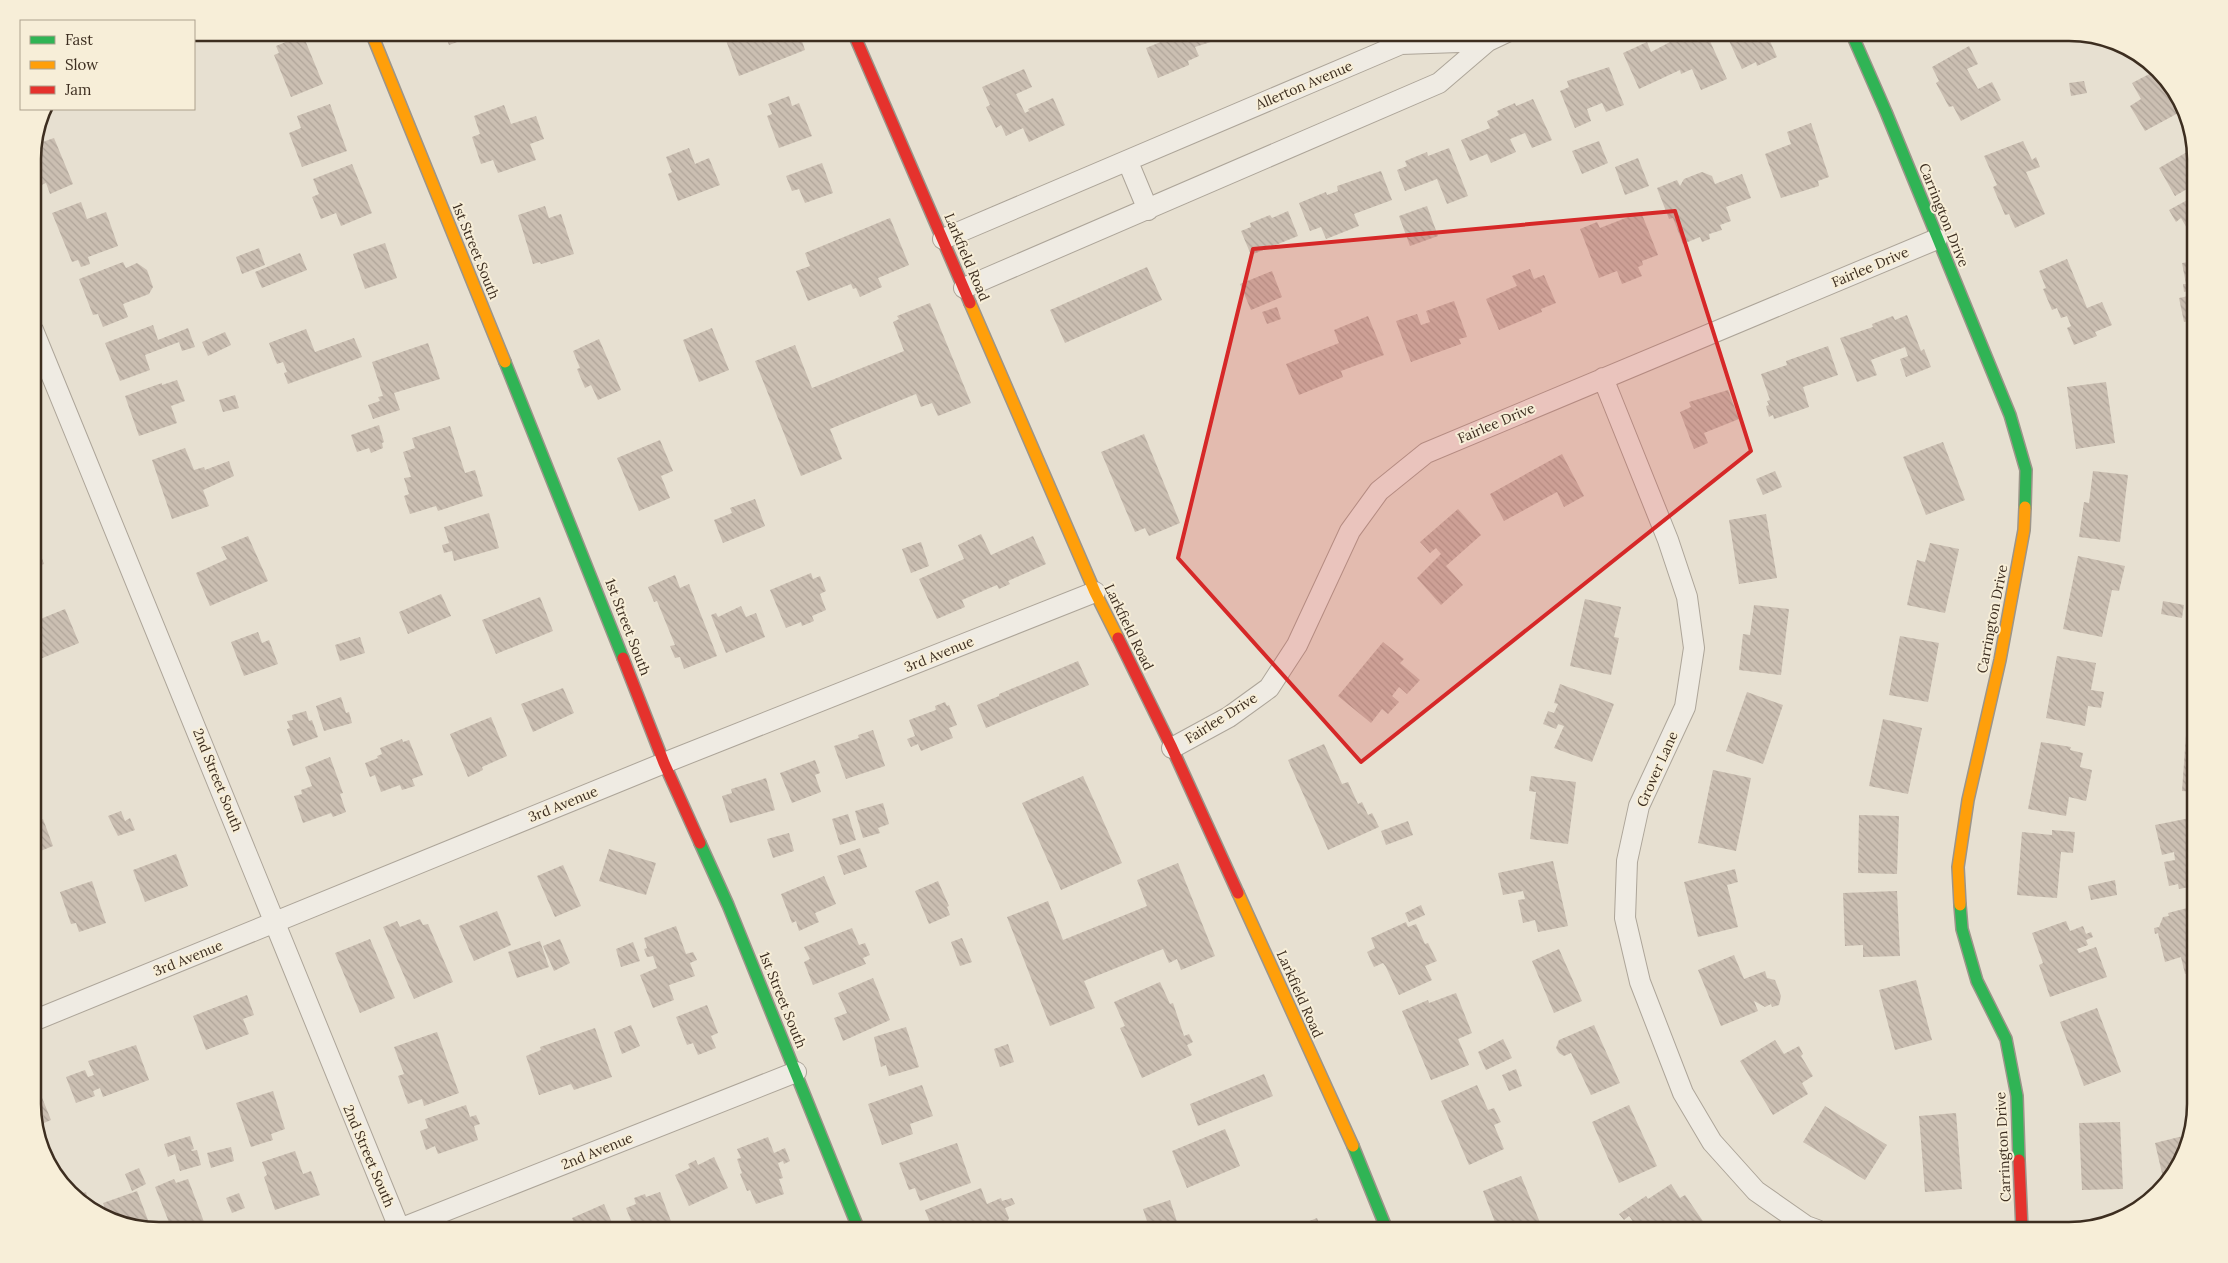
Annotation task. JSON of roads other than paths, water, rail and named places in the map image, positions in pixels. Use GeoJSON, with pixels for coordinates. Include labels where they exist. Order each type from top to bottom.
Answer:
{"type":"FeatureCollection","features":[{"type":"Feature","properties":{"kind":"street","name":"Allerton Avenue"},"geometry":{"type":"LineString","coordinates":[[943,239],[1128,162],[1401,44],[1433,41]]}},
{"type":"Feature","properties":{"kind":"street","name":"Allerton Avenue"},"geometry":{"type":"LineString","coordinates":[[964,288],[1439,83],[1482,41]]}},
{"type":"Feature","properties":{"kind":"street","name":"Carrington Drive"},"geometry":{"type":"LineString","coordinates":[[1855,41],[1886,112],[1936,240],[1984,346],[2010,415],[2026,470],[2024,530],[2000,660],[1968,800],[1958,867],[1962,929],[1977,981],[2006,1038],[2018,1096],[2022,1222]]}},
{"type":"Feature","properties":{"kind":"street","name":"1st Street South"},"geometry":{"type":"LineString","coordinates":[[375,42],[596,585],[664,763],[728,905],[856,1222]]}},
{"type":"Feature","properties":{"kind":"street","name":"Larkfield Road"},"geometry":{"type":"LineString","coordinates":[[857,42],[1095,592],[1172,748],[1354,1148],[1384,1222]]}},
{"type":"Feature","properties":{"kind":"street"},"geometry":{"type":"LineString","coordinates":[[1128,162],[1148,210]]}},
{"type":"Feature","properties":{"kind":"street","name":"Fairlee Drive"},"geometry":{"type":"LineString","coordinates":[[1172,748],[1229,717],[1269,688],[1297,645],[1350,531],[1378,491],[1426,453],[1936,240]]}},
{"type":"Feature","properties":{"kind":"street","name":"2nd Street South"},"geometry":{"type":"LineString","coordinates":[[42,352],[396,1222]]}},
{"type":"Feature","properties":{"kind":"street","name":"Grover Lane"},"geometry":{"type":"LineString","coordinates":[[1603,378],[1668,540],[1687,597],[1694,648],[1685,706],[1639,806],[1627,861],[1625,918],[1640,982],[1683,1093],[1712,1142],[1756,1192],[1800,1222]]}},
{"type":"Feature","properties":{"kind":"street","name":"3rd Avenue"},"geometry":{"type":"LineString","coordinates":[[42,1017],[664,763],[1095,592]]}},
{"type":"Feature","properties":{"kind":"street","name":"2nd Avenue"},"geometry":{"type":"LineString","coordinates":[[419,1222],[796,1072]]}}]}
